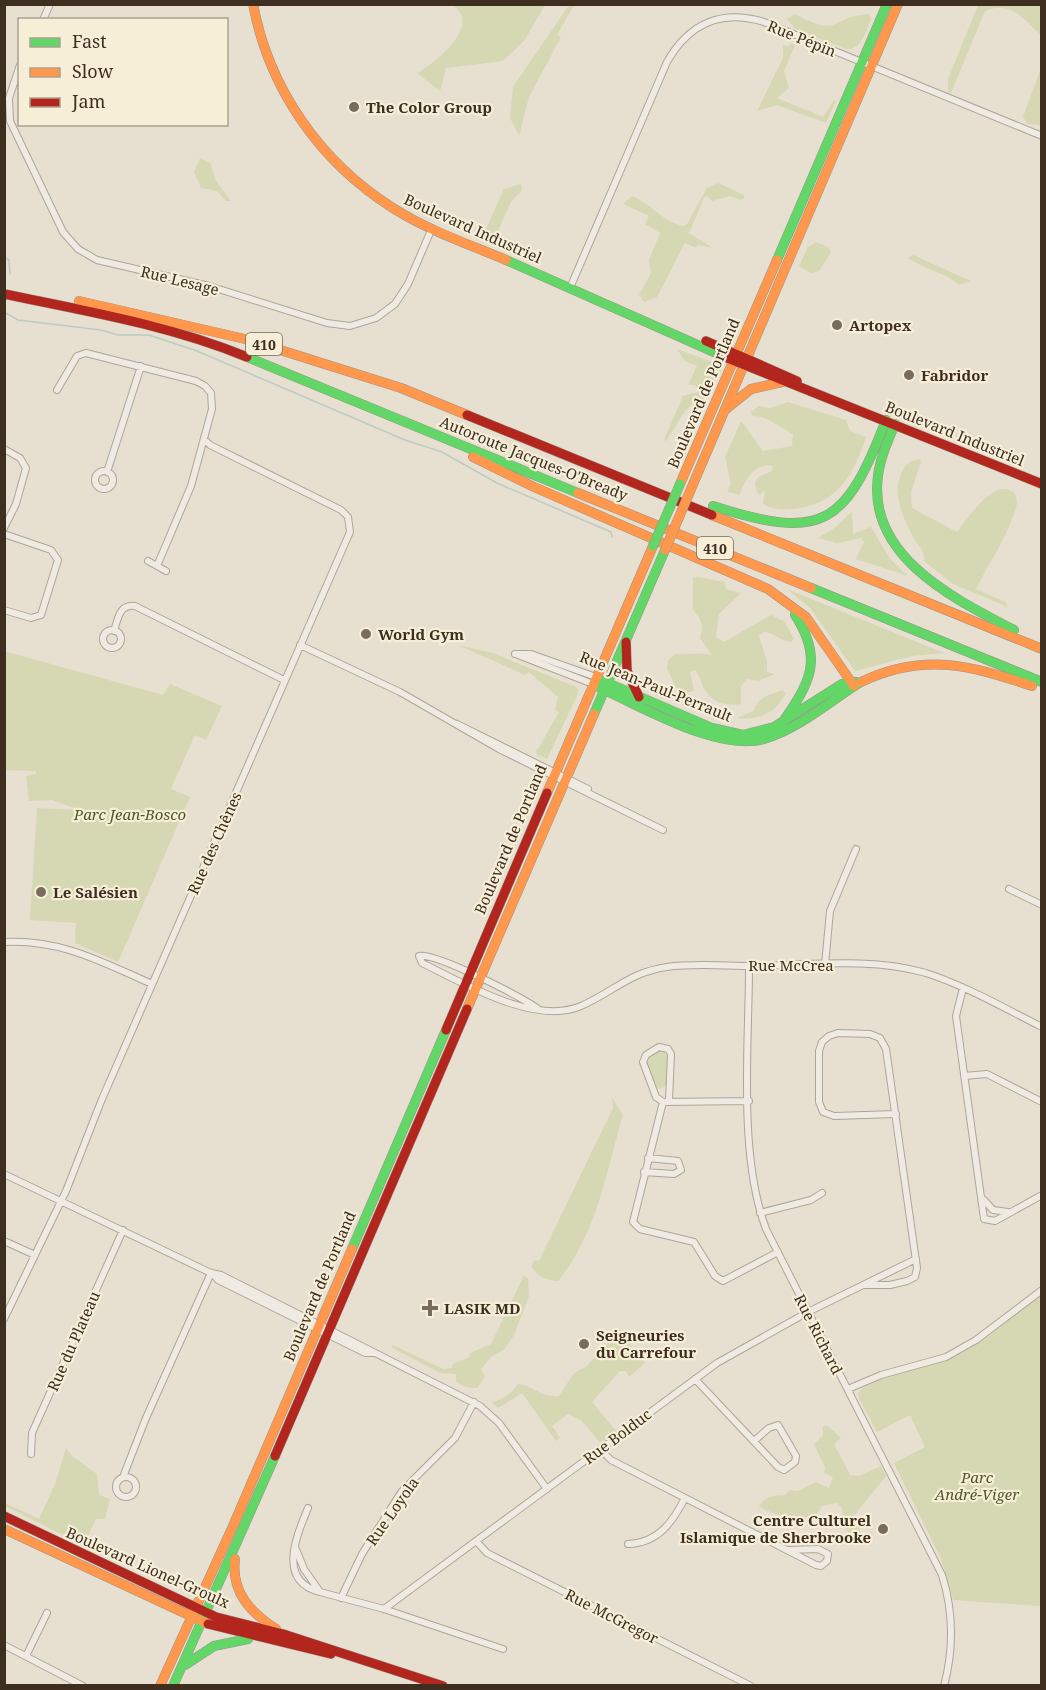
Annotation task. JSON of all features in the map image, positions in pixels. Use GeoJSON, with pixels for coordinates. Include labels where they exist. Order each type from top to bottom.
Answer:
{"type":"FeatureCollection","features":[{"type":"Feature","properties":{"kind":"main road","name":"Boulevard Industriel"},"geometry":{"type":"LineString","coordinates":[[253,4],[259,36],[274,74],[311,135],[341,169],[367,191],[400,212],[570,288],[735,357],[784,382],[890,422],[1041,484]]}},
{"type":"Feature","properties":{"kind":"main road","name":"Boulevard de Portland"},"geometry":{"type":"LineString","coordinates":[[173,1686],[203,1623],[745,362],[866,64],[886,4]]}},
{"type":"Feature","properties":{"kind":"main road","name":"Boulevard de Portland"},"geometry":{"type":"LineString","coordinates":[[160,1686],[197,1609],[735,357],[866,64],[898,4]]}},
{"type":"Feature","properties":{"kind":"main road","name":"Autoroute Jacques-O'Bready"},"geometry":{"type":"LineString","coordinates":[[4,286],[155,316],[302,355],[429,398],[1041,647]]}},
{"type":"Feature","properties":{"kind":"main road","name":"Autoroute Jacques-O'Bready"},"geometry":{"type":"LineString","coordinates":[[4,294],[117,317],[193,336],[389,414],[1041,682]]}},
{"type":"Feature","properties":{"kind":"main road","name":"Boulevard Industriel"},"geometry":{"type":"LineString","coordinates":[[745,362],[857,409]]}},
{"type":"Feature","properties":{"kind":"main road"},"geometry":{"type":"LineString","coordinates":[[724,411],[751,389],[784,382]]}},
{"type":"Feature","properties":{"kind":"main road"},"geometry":{"type":"LineString","coordinates":[[389,414],[526,483],[734,572],[768,589],[806,617],[855,684],[899,666],[944,662],[980,668],[1041,689]]}},
{"type":"Feature","properties":{"kind":"main road"},"geometry":{"type":"LineString","coordinates":[[608,471],[748,517],[780,524],[806,523],[828,516],[852,495],[890,422]]}},
{"type":"Feature","properties":{"kind":"main road"},"geometry":{"type":"LineString","coordinates":[[890,422],[877,484],[880,512],[892,539],[911,564],[935,585],[1041,647]]}},
{"type":"Feature","properties":{"kind":"main road"},"geometry":{"type":"LineString","coordinates":[[768,589],[800,621],[811,653],[806,687],[782,723]]}},
{"type":"Feature","properties":{"kind":"main road"},"geometry":{"type":"LineString","coordinates":[[626,639],[627,671],[639,697]]}},
{"type":"Feature","properties":{"kind":"main road","name":"Rue Jean-Paul-Perrault"},"geometry":{"type":"LineString","coordinates":[[595,681],[708,736],[741,742],[760,740],[784,731],[855,684]]}},
{"type":"Feature","properties":{"kind":"main road","name":"Rue Jean-Paul-Perrault"},"geometry":{"type":"LineString","coordinates":[[606,686],[728,733],[756,733],[782,723],[842,684],[855,684]]}},
{"type":"Feature","properties":{"kind":"main road","name":"Boulevard Lionel-Groulx"},"geometry":{"type":"LineString","coordinates":[[4,1516],[207,1613],[283,1634],[443,1686]]}},
{"type":"Feature","properties":{"kind":"main road","name":"Boulevard Lionel-Groulx"},"geometry":{"type":"LineString","coordinates":[[4,1529],[192,1619],[268,1641],[351,1657]]}},
{"type":"Feature","properties":{"kind":"main road"},"geometry":{"type":"LineString","coordinates":[[243,1530],[233,1568],[237,1591],[250,1609],[283,1634]]}},
{"type":"Feature","properties":{"kind":"main road"},"geometry":{"type":"LineString","coordinates":[[181,1668],[218,1643],[246,1639],[268,1641]]}},
{"type":"Feature","properties":{"kind":"street"},"geometry":{"type":"LineString","coordinates":[[44,18],[50,4]]}},
{"type":"Feature","properties":{"kind":"street","name":"Rue Pépin"},"geometry":{"type":"LineString","coordinates":[[570,288],[667,62],[677,45],[691,31],[712,19],[742,17],[764,22],[1041,136]]}},
{"type":"Feature","properties":{"kind":"street","name":"Rue Lesage"},"geometry":{"type":"LineString","coordinates":[[18,71],[9,98],[9,113],[15,135],[64,234],[71,244],[90,258],[209,286],[327,323],[350,326],[376,318],[395,304],[408,284],[432,228]]}},
{"type":"Feature","properties":{"kind":"street"},"geometry":{"type":"LineString","coordinates":[[57,390],[74,360],[81,353],[92,353],[196,381],[208,389],[213,403],[204,439],[187,498],[157,566]]}},
{"type":"Feature","properties":{"kind":"street"},"geometry":{"type":"LineString","coordinates":[[106,472],[141,366]]}},
{"type":"Feature","properties":{"kind":"street","name":"Rue des Chênes"},"geometry":{"type":"LineString","coordinates":[[4,1319],[7,1307],[62,1200],[152,984],[284,680],[349,538],[348,518],[341,510],[214,447],[204,439]]}},
{"type":"Feature","properties":{"kind":"street"},"geometry":{"type":"LineString","coordinates":[[4,449],[20,458],[26,468],[16,504],[4,528]]}},
{"type":"Feature","properties":{"kind":"street"},"geometry":{"type":"LineString","coordinates":[[4,534],[51,550],[58,560],[41,615],[31,618],[4,610]]}},
{"type":"Feature","properties":{"kind":"street"},"geometry":{"type":"LineString","coordinates":[[148,561],[166,571]]}},
{"type":"Feature","properties":{"kind":"street"},"geometry":{"type":"LineString","coordinates":[[114,631],[122,609],[135,606],[284,680]]}},
{"type":"Feature","properties":{"kind":"street"},"geometry":{"type":"LineString","coordinates":[[300,645],[400,692],[457,724],[471,735],[554,774],[663,830]]}},
{"type":"Feature","properties":{"kind":"street","name":"Rue Jean-Paul-Perrault"},"geometry":{"type":"LineString","coordinates":[[515,654],[531,654],[595,681],[515,654]]}},
{"type":"Feature","properties":{"kind":"street"},"geometry":{"type":"LineString","coordinates":[[825,965],[830,912],[856,849]]}},
{"type":"Feature","properties":{"kind":"street"},"geometry":{"type":"LineString","coordinates":[[1009,889],[1041,905]]}},
{"type":"Feature","properties":{"kind":"street"},"geometry":{"type":"LineString","coordinates":[[4,942],[40,942],[63,946],[152,984]]}},
{"type":"Feature","properties":{"kind":"street"},"geometry":{"type":"LineString","coordinates":[[427,955],[469,973],[537,1008],[514,1004],[476,989],[422,963],[419,956],[427,955]]}},
{"type":"Feature","properties":{"kind":"street","name":"Rue McCrea"},"geometry":{"type":"LineString","coordinates":[[537,1008],[557,1010],[578,1007],[627,978],[658,968],[687,965],[894,967],[925,973],[963,988],[1041,1027]]}},
{"type":"Feature","properties":{"kind":"street","name":"Rue Richard"},"geometry":{"type":"LineString","coordinates":[[749,966],[749,1154],[760,1213],[942,1575],[951,1610],[952,1635],[951,1660],[944,1686]]}},
{"type":"Feature","properties":{"kind":"street"},"geometry":{"type":"LineString","coordinates":[[963,988],[956,1016],[986,1221],[996,1221],[1041,1195]]}},
{"type":"Feature","properties":{"kind":"street"},"geometry":{"type":"LineString","coordinates":[[896,1114],[834,1116],[823,1112],[819,1102],[819,1051],[826,1038],[838,1034],[870,1034],[883,1042],[896,1114],[916,1258]]}},
{"type":"Feature","properties":{"kind":"street"},"geometry":{"type":"LineString","coordinates":[[749,1101],[666,1101],[656,1097],[642,1062],[646,1055],[659,1047],[668,1049],[671,1054],[666,1101],[644,1172],[633,1217],[634,1225],[694,1242],[715,1276],[723,1281],[778,1252]]}},
{"type":"Feature","properties":{"kind":"street"},"geometry":{"type":"LineString","coordinates":[[964,1076],[987,1074],[1041,1102]]}},
{"type":"Feature","properties":{"kind":"street"},"geometry":{"type":"LineString","coordinates":[[644,1172],[674,1174],[681,1170],[678,1161],[648,1158]]}},
{"type":"Feature","properties":{"kind":"street"},"geometry":{"type":"LineString","coordinates":[[4,1174],[211,1273],[221,1275],[365,1353],[373,1353],[474,1402],[499,1423],[547,1489]]}},
{"type":"Feature","properties":{"kind":"street"},"geometry":{"type":"LineString","coordinates":[[760,1213],[811,1200],[822,1193]]}},
{"type":"Feature","properties":{"kind":"street"},"geometry":{"type":"LineString","coordinates":[[982,1197],[993,1210],[1010,1212]]}},
{"type":"Feature","properties":{"kind":"street","name":"Rue du Plateau"},"geometry":{"type":"LineString","coordinates":[[31,1454],[32,1433],[123,1230]]}},
{"type":"Feature","properties":{"kind":"street"},"geometry":{"type":"LineString","coordinates":[[4,1241],[35,1255]]}},
{"type":"Feature","properties":{"kind":"street","name":"Rue Bolduc"},"geometry":{"type":"LineString","coordinates":[[384,1609],[695,1379],[808,1312],[916,1258],[916,1273],[911,1280],[890,1285],[864,1285]]}},
{"type":"Feature","properties":{"kind":"street"},"geometry":{"type":"LineString","coordinates":[[123,1477],[146,1418],[211,1273]]}},
{"type":"Feature","properties":{"kind":"street"},"geometry":{"type":"LineString","coordinates":[[848,1389],[880,1375],[946,1357],[976,1340],[1041,1290]]}},
{"type":"Feature","properties":{"kind":"street"},"geometry":{"type":"LineString","coordinates":[[695,1379],[754,1441],[781,1469],[787,1469],[795,1462],[796,1456],[778,1425],[769,1428],[754,1441]]}},
{"type":"Feature","properties":{"kind":"street","name":"Rue Loyola"},"geometry":{"type":"LineString","coordinates":[[341,1598],[362,1554],[402,1491],[455,1438],[474,1402]]}},
{"type":"Feature","properties":{"kind":"street"},"geometry":{"type":"LineString","coordinates":[[600,1449],[610,1460],[819,1566],[827,1561],[828,1554],[822,1550],[788,1550]]}},
{"type":"Feature","properties":{"kind":"street"},"geometry":{"type":"LineString","coordinates":[[628,1544],[647,1541],[666,1529],[685,1498]]}},
{"type":"Feature","properties":{"kind":"street"},"geometry":{"type":"LineString","coordinates":[[308,1508],[291,1562],[295,1574],[308,1588],[384,1609],[503,1649]]}},
{"type":"Feature","properties":{"kind":"street","name":"Rue McGregor"},"geometry":{"type":"LineString","coordinates":[[477,1542],[487,1553],[751,1686]]}},
{"type":"Feature","properties":{"kind":"street"},"geometry":{"type":"LineString","coordinates":[[295,1547],[304,1569],[320,1592]]}},
{"type":"Feature","properties":{"kind":"street"},"geometry":{"type":"LineString","coordinates":[[26,1656],[47,1613]]}},
{"type":"Feature","properties":{"kind":"street"},"geometry":{"type":"LineString","coordinates":[[4,1645],[83,1686]]}},
{"type":"Feature","properties":{"kind":"green space"},"geometry":{"type":"Polygon","coordinates":[[[452,5],[545,5],[524,41],[503,61],[446,68],[440,91],[417,73],[435,61],[460,32],[463,22],[460,13],[452,5]]]}},
{"type":"Feature","properties":{"kind":"green space"},"geometry":{"type":"Polygon","coordinates":[[[569,5],[574,5],[557,35],[561,37],[529,97],[519,136],[510,118],[513,87],[569,5]]]}},
{"type":"Feature","properties":{"kind":"green space"},"geometry":{"type":"Polygon","coordinates":[[[978,5],[1041,5],[1041,35],[1017,13],[1010,10],[994,8],[985,11],[951,93],[948,92],[948,79],[978,5]]]}},
{"type":"Feature","properties":{"kind":"green space"},"geometry":{"type":"Polygon","coordinates":[[[795,14],[828,26],[856,16],[869,14],[871,19],[860,43],[847,49],[795,29],[787,19],[795,14]]]}},
{"type":"Feature","properties":{"kind":"green space"},"geometry":{"type":"Polygon","coordinates":[[[791,43],[795,45],[784,71],[789,88],[777,98],[823,117],[834,100],[836,101],[826,123],[777,105],[757,111],[783,58],[783,45],[788,47],[791,43]]]}},
{"type":"Feature","properties":{"kind":"green space"},"geometry":{"type":"Polygon","coordinates":[[[1041,68],[1041,125],[1027,124],[1023,117],[1041,68]]]}},
{"type":"Feature","properties":{"kind":"green space"},"geometry":{"type":"Polygon","coordinates":[[[200,158],[210,163],[216,181],[231,201],[226,201],[217,191],[201,188],[194,172],[200,158]]]}},
{"type":"Feature","properties":{"kind":"green space"},"geometry":{"type":"Polygon","coordinates":[[[718,183],[744,195],[744,198],[741,200],[730,196],[712,201],[707,196],[704,198],[689,233],[713,248],[698,245],[696,248],[685,243],[657,297],[644,302],[639,295],[651,273],[649,260],[660,233],[645,224],[649,216],[623,204],[632,196],[668,220],[683,226],[687,224],[707,188],[718,183]]]}},
{"type":"Feature","properties":{"kind":"green space"},"geometry":{"type":"Polygon","coordinates":[[[521,184],[522,190],[511,202],[495,238],[487,235],[485,231],[504,189],[521,184]]]}},
{"type":"Feature","properties":{"kind":"green space"},"geometry":{"type":"Polygon","coordinates":[[[816,242],[828,247],[831,252],[819,271],[811,273],[799,266],[808,247],[816,242]]]}},
{"type":"Feature","properties":{"kind":"green space"},"geometry":{"type":"Polygon","coordinates":[[[913,255],[971,281],[959,285],[908,258],[913,255]]]}},
{"type":"Feature","properties":{"kind":"green space"},"geometry":{"type":"Polygon","coordinates":[[[677,349],[715,363],[722,369],[714,378],[688,433],[681,438],[694,402],[685,411],[666,441],[664,440],[683,396],[698,392],[695,385],[688,385],[697,366],[685,361],[677,349]]]}},
{"type":"Feature","properties":{"kind":"green space"},"geometry":{"type":"Polygon","coordinates":[[[788,402],[846,420],[850,431],[866,437],[844,483],[826,499],[814,504],[790,509],[772,508],[763,504],[765,490],[759,495],[755,485],[757,478],[772,471],[773,466],[767,465],[751,474],[740,495],[727,492],[731,484],[725,457],[741,421],[763,451],[792,446],[793,434],[765,418],[752,415],[751,412],[759,406],[770,408],[788,402]]]}},
{"type":"Feature","properties":{"kind":"green space"},"geometry":{"type":"Polygon","coordinates":[[[919,459],[921,462],[911,492],[912,508],[957,532],[989,495],[997,490],[1005,489],[1015,494],[1017,505],[1010,524],[976,589],[1005,602],[1008,607],[953,584],[924,561],[922,550],[902,514],[898,499],[898,484],[905,467],[919,459]]]}},
{"type":"Feature","properties":{"kind":"green space"},"geometry":{"type":"Polygon","coordinates":[[[852,511],[853,534],[871,527],[890,559],[908,576],[856,559],[864,542],[861,538],[837,543],[818,538],[836,527],[852,511]]]}},
{"type":"Feature","properties":{"kind":"green space"},"geometry":{"type":"Polygon","coordinates":[[[693,578],[724,582],[726,589],[741,593],[719,614],[716,637],[724,642],[771,615],[785,622],[794,639],[791,642],[764,632],[759,636],[767,661],[767,672],[775,674],[758,681],[747,679],[741,686],[741,704],[732,705],[713,699],[704,689],[695,670],[690,672],[694,691],[679,694],[667,669],[668,660],[676,654],[712,655],[700,638],[701,623],[693,610],[693,578]]]}},
{"type":"Feature","properties":{"kind":"green space"},"geometry":{"type":"Polygon","coordinates":[[[787,589],[944,653],[912,656],[855,671],[810,608],[787,589]]]}},
{"type":"Feature","properties":{"kind":"green space"},"geometry":{"type":"Polygon","coordinates":[[[458,645],[493,653],[579,690],[547,759],[537,755],[536,749],[559,712],[555,710],[558,697],[529,672],[525,675],[458,645]]]}},
{"type":"Feature","properties":{"kind":"green space","name":"Parc Jean-Bosco"},"geometry":{"type":"Polygon","coordinates":[[[4,651],[163,695],[170,684],[222,706],[206,740],[195,735],[171,789],[190,797],[118,962],[75,943],[76,923],[30,920],[37,808],[80,810],[52,800],[29,801],[26,776],[36,774],[36,771],[5,770],[4,651]]]}},
{"type":"Feature","properties":{"kind":"green space"},"geometry":{"type":"Polygon","coordinates":[[[782,690],[786,693],[782,700],[766,714],[753,718],[737,718],[753,711],[759,701],[766,696],[782,690]]]}},
{"type":"Feature","properties":{"kind":"green space"},"geometry":{"type":"Polygon","coordinates":[[[659,1051],[664,1051],[667,1056],[667,1084],[660,1089],[656,1087],[646,1063],[648,1058],[659,1051]]]}},
{"type":"Feature","properties":{"kind":"green space"},"geometry":{"type":"Polygon","coordinates":[[[612,1097],[623,1115],[599,1202],[571,1263],[558,1281],[546,1279],[536,1273],[531,1266],[534,1260],[539,1261],[613,1108],[612,1097]]]}},
{"type":"Feature","properties":{"kind":"green space"},"geometry":{"type":"Polygon","coordinates":[[[524,1275],[528,1279],[529,1296],[514,1335],[504,1350],[492,1356],[481,1369],[485,1377],[477,1388],[466,1387],[456,1382],[456,1374],[440,1373],[391,1347],[393,1345],[443,1369],[452,1368],[453,1364],[469,1357],[470,1353],[491,1344],[524,1275]]]}},
{"type":"Feature","properties":{"kind":"green space","name":"Parc André-Viger"},"geometry":{"type":"Polygon","coordinates":[[[1041,1293],[1041,1606],[953,1600],[941,1559],[894,1463],[925,1447],[910,1415],[877,1432],[858,1393],[874,1382],[944,1361],[971,1348],[1041,1293]]]}},
{"type":"Feature","properties":{"kind":"green space"},"geometry":{"type":"Polygon","coordinates":[[[623,1338],[629,1341],[633,1350],[637,1350],[645,1363],[629,1377],[626,1371],[620,1371],[592,1402],[617,1432],[600,1443],[582,1421],[568,1414],[552,1426],[560,1438],[556,1441],[522,1393],[498,1408],[492,1403],[509,1394],[518,1384],[546,1395],[559,1396],[574,1373],[587,1366],[610,1340],[623,1338]]]}},
{"type":"Feature","properties":{"kind":"green space"},"geometry":{"type":"Polygon","coordinates":[[[823,1426],[828,1426],[841,1438],[834,1444],[850,1475],[859,1476],[881,1466],[886,1476],[853,1517],[864,1538],[860,1542],[855,1542],[845,1527],[842,1508],[837,1503],[822,1506],[815,1516],[800,1518],[780,1515],[759,1507],[769,1497],[785,1495],[790,1490],[798,1491],[816,1482],[829,1488],[833,1477],[824,1473],[825,1468],[814,1444],[823,1436],[823,1426]]]}},
{"type":"Feature","properties":{"kind":"green space"},"geometry":{"type":"Polygon","coordinates":[[[66,1448],[73,1457],[97,1474],[99,1495],[110,1499],[105,1519],[96,1519],[85,1543],[81,1544],[5,1506],[5,1503],[39,1519],[55,1484],[66,1448]]]}},
{"type":"Feature","properties":{"kind":"waterway"},"geometry":{"type":"LineString","coordinates":[[4,257],[9,260],[10,274]]}},
{"type":"Feature","properties":{"kind":"waterway"},"geometry":{"type":"LineString","coordinates":[[4,312],[18,320],[101,330],[118,335],[149,335],[197,351],[405,440],[442,452],[497,483],[611,532],[612,537]]}},
{"type":"Feature","properties":{"kind":"traffic: fast"},"geometry":{"type":"LineString","coordinates":[[777,260],[887,4]]}},
{"type":"Feature","properties":{"kind":"traffic: fast"},"geometry":{"type":"LineString","coordinates":[[506,260],[725,357]]}},
{"type":"Feature","properties":{"kind":"traffic: fast"},"geometry":{"type":"LineString","coordinates":[[247,357],[578,493]]}},
{"type":"Feature","properties":{"kind":"traffic: fast"},"geometry":{"type":"LineString","coordinates":[[713,506],[751,517],[781,522],[806,522],[826,516],[843,502],[858,482],[886,420]]}},
{"type":"Feature","properties":{"kind":"traffic: fast"},"geometry":{"type":"LineString","coordinates":[[895,424],[882,456],[878,476],[878,505],[886,530],[901,552],[920,572],[966,604],[1014,630]]}},
{"type":"Feature","properties":{"kind":"traffic: fast"},"geometry":{"type":"LineString","coordinates":[[653,546],[680,484]]}},
{"type":"Feature","properties":{"kind":"traffic: fast"},"geometry":{"type":"LineString","coordinates":[[594,714],[665,550]]}},
{"type":"Feature","properties":{"kind":"traffic: fast"},"geometry":{"type":"LineString","coordinates":[[811,588],[1042,682]]}},
{"type":"Feature","properties":{"kind":"traffic: fast"},"geometry":{"type":"LineString","coordinates":[[782,723],[800,695],[810,670],[809,645],[795,615]]}},
{"type":"Feature","properties":{"kind":"traffic: fast"},"geometry":{"type":"LineString","coordinates":[[603,681],[712,728],[743,735],[774,727],[842,684],[856,682]]}},
{"type":"Feature","properties":{"kind":"traffic: fast"},"geometry":{"type":"LineString","coordinates":[[600,688],[703,734],[746,741],[764,739],[789,729],[859,683]]}},
{"type":"Feature","properties":{"kind":"traffic: fast"},"geometry":{"type":"LineString","coordinates":[[352,1249],[446,1030]]}},
{"type":"Feature","properties":{"kind":"traffic: fast"},"geometry":{"type":"LineString","coordinates":[[173,1686],[275,1456]]}},
{"type":"Feature","properties":{"kind":"traffic: fast"},"geometry":{"type":"LineString","coordinates":[[185,1665],[214,1646],[248,1639]]}},
{"type":"Feature","properties":{"kind":"traffic: slow"},"geometry":{"type":"LineString","coordinates":[[253,4],[271,65],[285,94],[321,146],[343,169],[367,190],[406,216],[506,260]]}},
{"type":"Feature","properties":{"kind":"traffic: slow"},"geometry":{"type":"LineString","coordinates":[[691,489],[898,4]]}},
{"type":"Feature","properties":{"kind":"traffic: slow"},"geometry":{"type":"LineString","coordinates":[[680,484],[777,260]]}},
{"type":"Feature","properties":{"kind":"traffic: slow"},"geometry":{"type":"LineString","coordinates":[[79,301],[245,339],[401,388],[467,415]]}},
{"type":"Feature","properties":{"kind":"traffic: slow"},"geometry":{"type":"LineString","coordinates":[[726,409],[751,389],[782,382]]}},
{"type":"Feature","properties":{"kind":"traffic: slow"},"geometry":{"type":"LineString","coordinates":[[473,457],[534,487],[768,589],[806,617],[854,686]]}},
{"type":"Feature","properties":{"kind":"traffic: slow"},"geometry":{"type":"LineString","coordinates":[[665,550],[691,489]]}},
{"type":"Feature","properties":{"kind":"traffic: slow"},"geometry":{"type":"LineString","coordinates":[[578,493],[811,588]]}},
{"type":"Feature","properties":{"kind":"traffic: slow"},"geometry":{"type":"LineString","coordinates":[[712,515],[1042,649]]}},
{"type":"Feature","properties":{"kind":"traffic: slow"},"geometry":{"type":"LineString","coordinates":[[547,793],[653,546]]}},
{"type":"Feature","properties":{"kind":"traffic: slow"},"geometry":{"type":"LineString","coordinates":[[861,682],[905,667],[946,665],[988,672],[1032,686]]}},
{"type":"Feature","properties":{"kind":"traffic: slow"},"geometry":{"type":"LineString","coordinates":[[467,1009],[594,714]]}},
{"type":"Feature","properties":{"kind":"traffic: slow"},"geometry":{"type":"LineString","coordinates":[[160,1686],[233,1526],[352,1249]]}},
{"type":"Feature","properties":{"kind":"traffic: slow"},"geometry":{"type":"LineString","coordinates":[[4,1529],[208,1624]]}},
{"type":"Feature","properties":{"kind":"traffic: slow"},"geometry":{"type":"LineString","coordinates":[[235,1559],[236,1581],[244,1600],[258,1616],[276,1629]]}},
{"type":"Feature","properties":{"kind":"traffic: jam"},"geometry":{"type":"LineString","coordinates":[[4,294],[157,327],[247,357]]}},
{"type":"Feature","properties":{"kind":"traffic: jam"},"geometry":{"type":"LineString","coordinates":[[706,341],[797,381]]}},
{"type":"Feature","properties":{"kind":"traffic: jam"},"geometry":{"type":"LineString","coordinates":[[725,357],[1042,484]]}},
{"type":"Feature","properties":{"kind":"traffic: jam"},"geometry":{"type":"LineString","coordinates":[[467,415],[712,515]]}},
{"type":"Feature","properties":{"kind":"traffic: jam"},"geometry":{"type":"LineString","coordinates":[[626,642],[627,671],[639,697]]}},
{"type":"Feature","properties":{"kind":"traffic: jam"},"geometry":{"type":"LineString","coordinates":[[446,1030],[547,793]]}},
{"type":"Feature","properties":{"kind":"traffic: jam"},"geometry":{"type":"LineString","coordinates":[[275,1456],[467,1009]]}},
{"type":"Feature","properties":{"kind":"traffic: jam"},"geometry":{"type":"LineString","coordinates":[[4,1516],[216,1617],[283,1634],[443,1686]]}},
{"type":"Feature","properties":{"kind":"traffic: jam"},"geometry":{"type":"LineString","coordinates":[[208,1624],[331,1654]]}},
{"type":"Feature","properties":{"kind":"place","name":"The Color Group"},"geometry":{"type":"Point","coordinates":[354,107]}},
{"type":"Feature","properties":{"kind":"place","name":"Artopex"},"geometry":{"type":"Point","coordinates":[837,325]}},
{"type":"Feature","properties":{"kind":"place","name":"Fabridor"},"geometry":{"type":"Point","coordinates":[909,375]}},
{"type":"Feature","properties":{"kind":"place","name":"World Gym"},"geometry":{"type":"Point","coordinates":[366,634]}},
{"type":"Feature","properties":{"kind":"place","name":"Le Salésien"},"geometry":{"type":"Point","coordinates":[41,892]}},
{"type":"Feature","properties":{"kind":"place","name":"LASIK MD"},"geometry":{"type":"Point","coordinates":[430,1308]}},
{"type":"Feature","properties":{"kind":"place","name":"Seigneuries du Carrefour"},"geometry":{"type":"Point","coordinates":[584,1344]}},
{"type":"Feature","properties":{"kind":"place","name":"Centre Culturel Islamique de Sherbrooke"},"geometry":{"type":"Point","coordinates":[883,1529]}}]}
